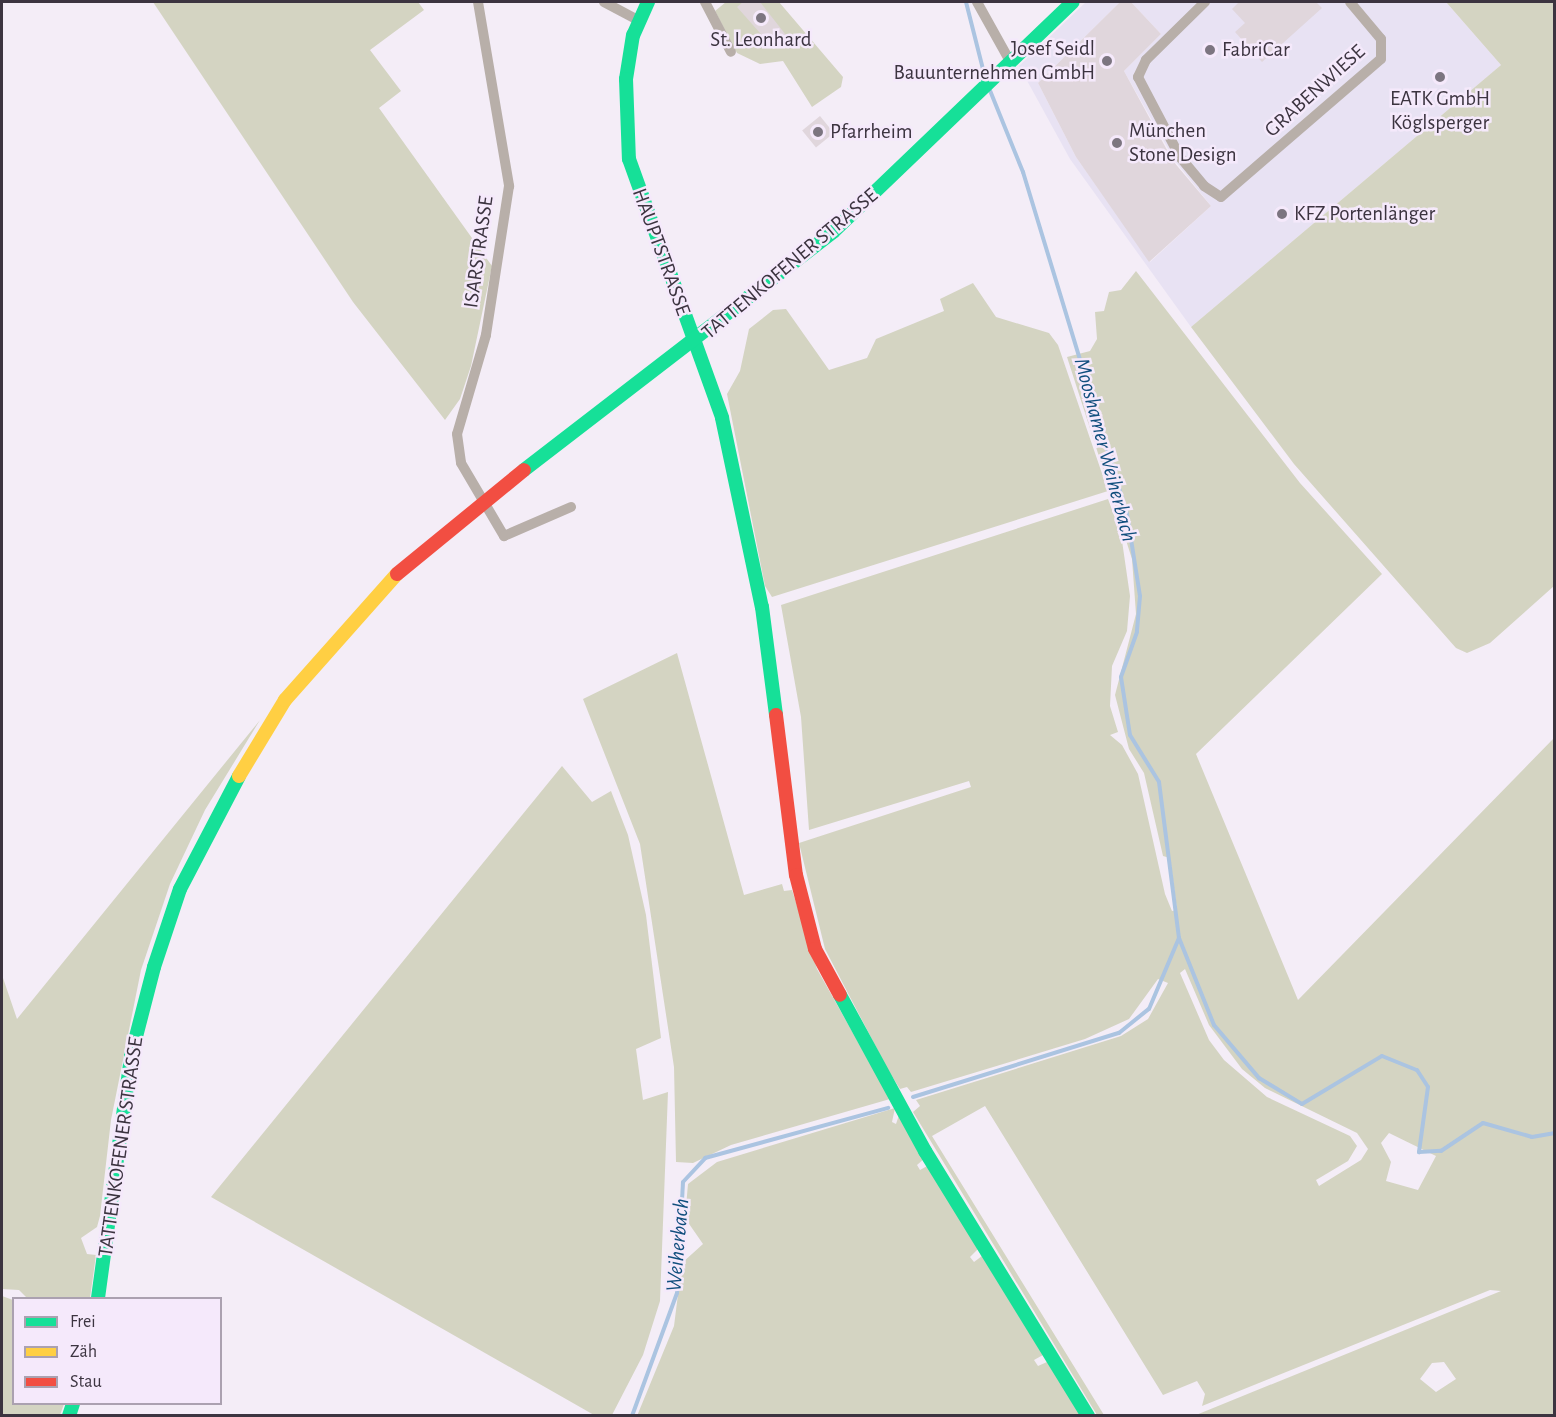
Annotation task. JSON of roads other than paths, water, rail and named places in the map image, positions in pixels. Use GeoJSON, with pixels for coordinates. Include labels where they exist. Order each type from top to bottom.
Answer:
{"type":"FeatureCollection","features":[{"type":"Feature","properties":{"kind":"main road","name":"HAUPTSTRASSE"},"geometry":{"type":"LineString","coordinates":[[648,2],[638,20],[624,105],[629,159],[713,384],[740,500],[776,698],[796,875],[815,949],[931,1161],[1088,1416]]}},
{"type":"Feature","properties":{"kind":"main road","name":"TATTENKOFENER STRASSE"},"geometry":{"type":"LineString","coordinates":[[98,1297],[130,1056],[180,889],[210,826],[285,700],[324,652],[406,563],[484,499],[696,342],[833,232],[1073,2]]}},
{"type":"Feature","properties":{"kind":"street","name":"ISARSTRASSE"},"geometry":{"type":"LineString","coordinates":[[478,2],[509,186],[486,335],[457,434],[461,463],[484,499]]}},
{"type":"Feature","properties":{"kind":"street"},"geometry":{"type":"LineString","coordinates":[[604,2],[638,20]]}},
{"type":"Feature","properties":{"kind":"street"},"geometry":{"type":"LineString","coordinates":[[720,2],[708,5],[731,52]]}},
{"type":"Feature","properties":{"kind":"street"},"geometry":{"type":"LineString","coordinates":[[977,2],[1011,63]]}},
{"type":"Feature","properties":{"kind":"street","name":"GRABENWIESE"},"geometry":{"type":"LineString","coordinates":[[1206,2],[1146,60],[1138,77],[1180,158],[1204,186],[1221,197],[1382,60],[1381,39],[1350,2]]}},
{"type":"Feature","properties":{"kind":"street"},"geometry":{"type":"LineString","coordinates":[[484,499],[504,536],[571,507]]}},
{"type":"Feature","properties":{"kind":"waterway","name":"Mooshamer Weiherbach"},"geometry":{"type":"LineString","coordinates":[[966,2],[986,81]]}},
{"type":"Feature","properties":{"kind":"waterway","name":"Mooshamer Weiherbach"},"geometry":{"type":"LineString","coordinates":[[989,88],[1023,172],[1127,514],[1140,596],[1137,632],[1121,677],[1130,735],[1159,782],[1179,938],[1214,1025],[1259,1078],[1302,1104],[1382,1056],[1417,1070],[1428,1087],[1419,1152],[1441,1151],[1483,1123],[1532,1137],[1554,1133]]}},
{"type":"Feature","properties":{"kind":"waterway","name":"Weiherbach"},"geometry":{"type":"LineString","coordinates":[[913,1097],[1119,1033],[1149,1009],[1179,938]]}},
{"type":"Feature","properties":{"kind":"waterway","name":"Weiherbach"},"geometry":{"type":"LineString","coordinates":[[632,1416],[677,1293],[683,1182],[705,1158],[888,1108]]}},
{"type":"Feature","properties":{"kind":"place","name":"St. Leonhard"},"geometry":{"type":"Point","coordinates":[761,18]}},
{"type":"Feature","properties":{"kind":"place","name":"FabriCar"},"geometry":{"type":"Point","coordinates":[1210,50]}},
{"type":"Feature","properties":{"kind":"place","name":"Josef Seidl Bauunternehmen GmbH"},"geometry":{"type":"Point","coordinates":[1107,61]}},
{"type":"Feature","properties":{"kind":"place","name":"EATK GmbH Köglsperger"},"geometry":{"type":"Point","coordinates":[1440,77]}},
{"type":"Feature","properties":{"kind":"place","name":"Pfarrheim"},"geometry":{"type":"Point","coordinates":[818,132]}},
{"type":"Feature","properties":{"kind":"place","name":"München Stone Design"},"geometry":{"type":"Point","coordinates":[1117,143]}},
{"type":"Feature","properties":{"kind":"place","name":"KFZ Portenlänger"},"geometry":{"type":"Point","coordinates":[1282,214]}}]}
